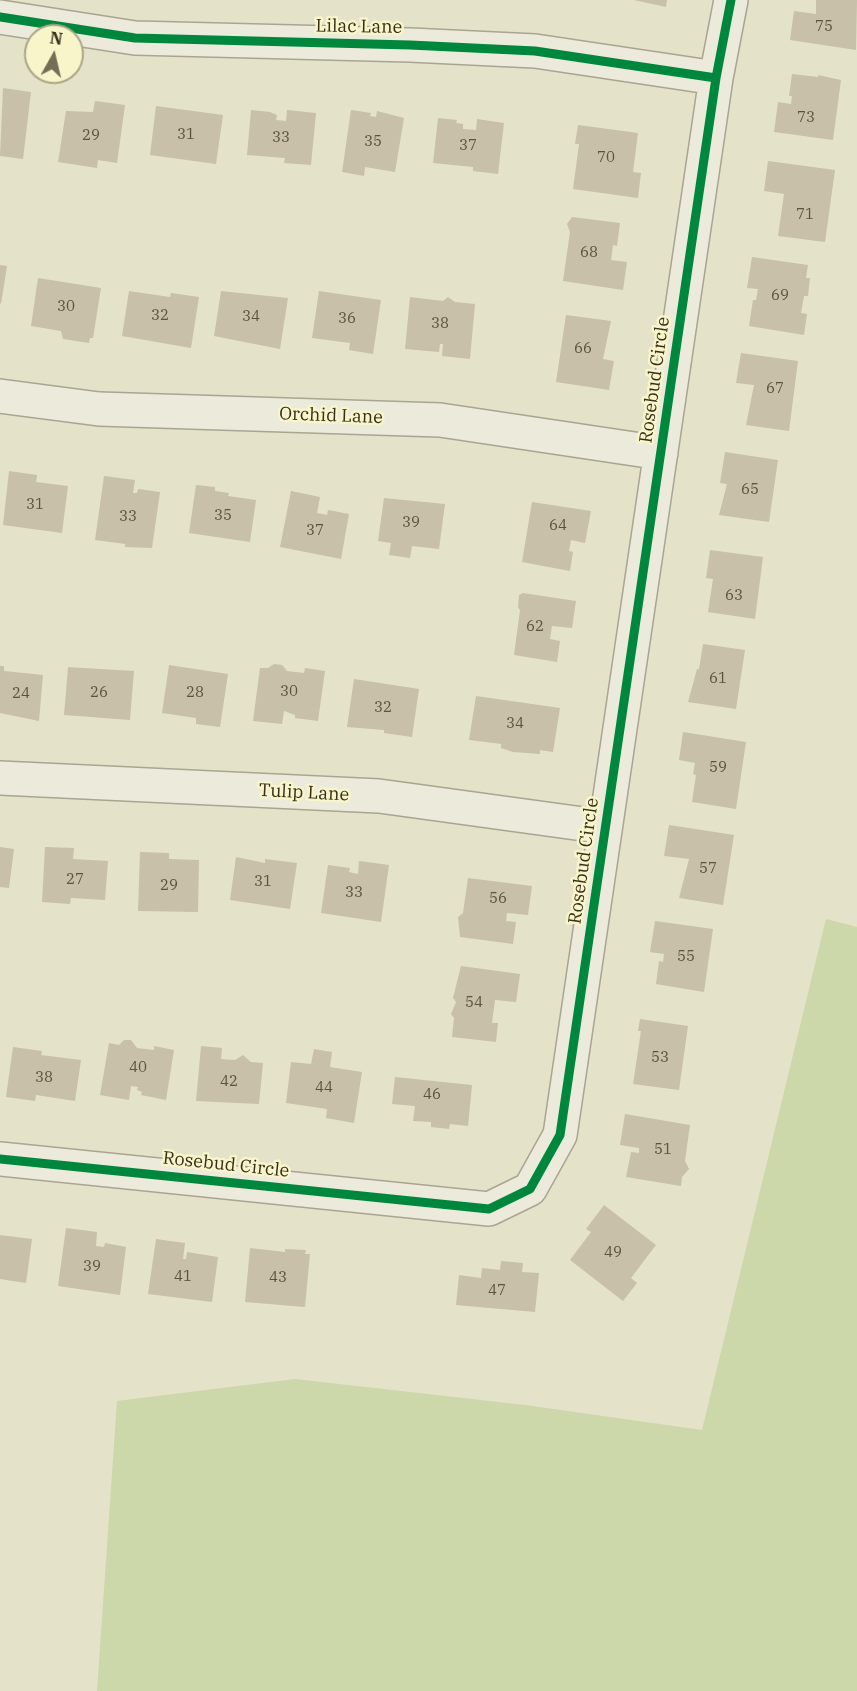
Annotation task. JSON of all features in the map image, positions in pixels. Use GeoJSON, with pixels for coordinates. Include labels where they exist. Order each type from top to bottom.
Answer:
{"type":"FeatureCollection","features":[{"type":"Feature","properties":{"kind":"street","name":"Rosebud Circle"},"geometry":{"type":"LineString","coordinates":[[0,1159],[489,1209],[530,1189],[560,1135],[716,78],[731,0]]}},
{"type":"Feature","properties":{"kind":"street","name":"Lilac Lane"},"geometry":{"type":"LineString","coordinates":[[0,17],[135,38],[410,45],[535,51],[716,78]]}},
{"type":"Feature","properties":{"kind":"street","name":"Orchid Lane"},"geometry":{"type":"LineString","coordinates":[[0,396],[99,410],[440,420],[661,453]]}},
{"type":"Feature","properties":{"kind":"street","name":"Tulip Lane"},"geometry":{"type":"LineString","coordinates":[[0,778],[380,796],[605,827]]}},
{"type":"Feature","properties":{"kind":"green space"},"geometry":{"type":"Polygon","coordinates":[[[826,919],[857,927],[857,1691],[97,1691],[117,1401],[295,1379],[525,1405],[702,1430],[826,919]]]}},
{"type":"Feature","properties":{"kind":"building"},"geometry":{"type":"Polygon","coordinates":[[[634,0],[667,0],[666,7],[634,0]]]}},
{"type":"Feature","properties":{"kind":"building"},"geometry":{"type":"Polygon","coordinates":[[[816,0],[857,0],[856,50],[790,40],[794,11],[816,14],[816,0]]]}},
{"type":"Feature","properties":{"kind":"building"},"geometry":{"type":"Polygon","coordinates":[[[792,74],[818,77],[818,75],[841,80],[833,140],[774,132],[778,102],[791,104],[792,96],[789,96],[792,74]]]}},
{"type":"Feature","properties":{"kind":"building"},"geometry":{"type":"Polygon","coordinates":[[[3,88],[31,92],[23,159],[0,156],[3,88]]]}},
{"type":"Feature","properties":{"kind":"building"},"geometry":{"type":"Polygon","coordinates":[[[95,101],[125,105],[117,163],[98,160],[97,168],[58,162],[66,111],[93,112],[95,101]]]}},
{"type":"Feature","properties":{"kind":"building"},"geometry":{"type":"Polygon","coordinates":[[[156,106],[223,115],[216,164],[150,155],[156,106]]]}},
{"type":"Feature","properties":{"kind":"building"},"geometry":{"type":"Polygon","coordinates":[[[251,110],[270,112],[277,115],[276,120],[286,121],[287,110],[316,113],[311,165],[284,163],[285,158],[247,155],[251,110]]]}},
{"type":"Feature","properties":{"kind":"building"},"geometry":{"type":"Polygon","coordinates":[[[351,110],[371,113],[370,116],[376,117],[377,111],[404,118],[395,172],[365,167],[364,176],[342,172],[351,110]]]}},
{"type":"Feature","properties":{"kind":"building"},"geometry":{"type":"Polygon","coordinates":[[[438,118],[457,120],[456,123],[463,124],[463,129],[476,130],[477,119],[504,123],[498,174],[473,171],[473,167],[433,163],[438,118]]]}},
{"type":"Feature","properties":{"kind":"building"},"geometry":{"type":"Polygon","coordinates":[[[578,125],[638,133],[633,172],[641,173],[638,198],[573,189],[579,144],[575,144],[578,125]]]}},
{"type":"Feature","properties":{"kind":"building"},"geometry":{"type":"Polygon","coordinates":[[[768,161],[835,170],[825,242],[778,236],[784,194],[764,191],[768,161]]]}},
{"type":"Feature","properties":{"kind":"building"},"geometry":{"type":"Polygon","coordinates":[[[572,217],[620,223],[617,246],[613,245],[611,260],[627,262],[623,290],[563,281],[570,232],[567,224],[572,217]]]}},
{"type":"Feature","properties":{"kind":"building"},"geometry":{"type":"Polygon","coordinates":[[[752,257],[808,265],[806,278],[810,278],[808,296],[804,296],[801,313],[807,314],[804,335],[749,326],[753,300],[756,300],[758,289],[747,288],[752,257]]]}},
{"type":"Feature","properties":{"kind":"building"},"geometry":{"type":"Polygon","coordinates":[[[0,265],[7,266],[1,304],[0,303],[0,265]]]}},
{"type":"Feature","properties":{"kind":"building"},"geometry":{"type":"Polygon","coordinates":[[[38,278],[101,288],[93,338],[90,338],[89,343],[63,339],[61,331],[31,326],[38,278]]]}},
{"type":"Feature","properties":{"kind":"building"},"geometry":{"type":"Polygon","coordinates":[[[129,291],[170,297],[171,293],[199,297],[191,348],[122,336],[129,291]]]}},
{"type":"Feature","properties":{"kind":"building"},"geometry":{"type":"Polygon","coordinates":[[[221,291],[288,298],[280,349],[214,336],[221,291]]]}},
{"type":"Feature","properties":{"kind":"building"},"geometry":{"type":"Polygon","coordinates":[[[319,291],[381,300],[373,354],[349,350],[350,343],[312,338],[319,291]]]}},
{"type":"Feature","properties":{"kind":"building"},"geometry":{"type":"Polygon","coordinates":[[[410,297],[443,301],[448,297],[455,302],[475,304],[470,359],[442,356],[443,344],[440,344],[439,352],[405,349],[410,297]]]}},
{"type":"Feature","properties":{"kind":"building"},"geometry":{"type":"Polygon","coordinates":[[[566,315],[611,321],[603,359],[614,361],[609,390],[556,382],[566,315]]]}},
{"type":"Feature","properties":{"kind":"building"},"geometry":{"type":"Polygon","coordinates":[[[741,353],[798,361],[789,431],[746,425],[754,385],[736,383],[741,353]]]}},
{"type":"Feature","properties":{"kind":"building"},"geometry":{"type":"Polygon","coordinates":[[[725,452],[778,460],[769,522],[719,515],[727,484],[720,483],[725,452]]]}},
{"type":"Feature","properties":{"kind":"building"},"geometry":{"type":"Polygon","coordinates":[[[9,471],[37,475],[36,482],[68,486],[62,533],[3,525],[9,471]]]}},
{"type":"Feature","properties":{"kind":"building"},"geometry":{"type":"Polygon","coordinates":[[[104,476],[135,480],[133,493],[137,493],[138,489],[160,492],[152,548],[125,547],[125,544],[95,540],[104,476]]]}},
{"type":"Feature","properties":{"kind":"building"},"geometry":{"type":"Polygon","coordinates":[[[196,485],[215,487],[215,491],[229,493],[228,496],[256,500],[250,542],[189,533],[196,485]]]}},
{"type":"Feature","properties":{"kind":"building"},"geometry":{"type":"Polygon","coordinates":[[[291,491],[320,497],[317,513],[327,515],[328,510],[349,514],[341,559],[280,547],[291,491]]]}},
{"type":"Feature","properties":{"kind":"building"},"geometry":{"type":"Polygon","coordinates":[[[384,498],[445,504],[439,549],[412,546],[410,558],[389,555],[391,543],[378,541],[384,498]]]}},
{"type":"Feature","properties":{"kind":"building"},"geometry":{"type":"Polygon","coordinates":[[[532,502],[591,511],[585,543],[571,540],[569,551],[573,552],[570,571],[522,562],[532,502]]]}},
{"type":"Feature","properties":{"kind":"building"},"geometry":{"type":"Polygon","coordinates":[[[710,550],[763,557],[755,619],[708,612],[713,579],[706,578],[710,550]]]}},
{"type":"Feature","properties":{"kind":"building"},"geometry":{"type":"Polygon","coordinates":[[[523,593],[576,601],[572,628],[552,626],[550,639],[560,641],[557,662],[514,655],[520,610],[519,595],[523,593]]]}},
{"type":"Feature","properties":{"kind":"building"},"geometry":{"type":"Polygon","coordinates":[[[703,644],[745,650],[736,709],[688,702],[697,669],[699,669],[703,644]]]}},
{"type":"Feature","properties":{"kind":"building"},"geometry":{"type":"Polygon","coordinates":[[[274,664],[282,665],[287,671],[304,673],[305,668],[325,671],[318,721],[295,718],[295,715],[284,711],[282,724],[253,721],[260,668],[268,668],[274,664]]]}},
{"type":"Feature","properties":{"kind":"building"},"geometry":{"type":"Polygon","coordinates":[[[169,665],[228,674],[220,727],[196,724],[196,718],[162,713],[169,665]]]}},
{"type":"Feature","properties":{"kind":"building"},"geometry":{"type":"Polygon","coordinates":[[[0,666],[4,666],[4,671],[43,675],[39,721],[0,713],[0,666]]]}},
{"type":"Feature","properties":{"kind":"building"},"geometry":{"type":"Polygon","coordinates":[[[68,667],[134,671],[130,720],[64,715],[68,667]]]}},
{"type":"Feature","properties":{"kind":"building"},"geometry":{"type":"Polygon","coordinates":[[[354,679],[419,689],[412,737],[384,733],[384,730],[347,727],[354,679]]]}},
{"type":"Feature","properties":{"kind":"building"},"geometry":{"type":"Polygon","coordinates":[[[476,696],[560,708],[553,752],[540,750],[540,754],[513,752],[501,748],[501,744],[469,740],[476,696]]]}},
{"type":"Feature","properties":{"kind":"building"},"geometry":{"type":"Polygon","coordinates":[[[683,732],[746,742],[736,809],[692,802],[696,775],[693,774],[695,763],[679,760],[683,732]]]}},
{"type":"Feature","properties":{"kind":"building"},"geometry":{"type":"Polygon","coordinates":[[[669,825],[734,835],[723,905],[679,898],[689,859],[664,856],[669,825]]]}},
{"type":"Feature","properties":{"kind":"building"},"geometry":{"type":"Polygon","coordinates":[[[0,847],[14,849],[9,888],[0,887],[0,847]]]}},
{"type":"Feature","properties":{"kind":"building"},"geometry":{"type":"Polygon","coordinates":[[[45,847],[74,848],[73,859],[108,861],[105,900],[71,898],[70,904],[42,902],[45,847]]]}},
{"type":"Feature","properties":{"kind":"building"},"geometry":{"type":"Polygon","coordinates":[[[140,852],[169,853],[169,859],[199,860],[198,912],[138,911],[140,852]]]}},
{"type":"Feature","properties":{"kind":"building"},"geometry":{"type":"Polygon","coordinates":[[[236,857],[265,863],[265,859],[297,863],[290,909],[230,900],[236,857]]]}},
{"type":"Feature","properties":{"kind":"building"},"geometry":{"type":"Polygon","coordinates":[[[359,861],[389,865],[381,922],[321,913],[328,865],[350,868],[349,872],[358,874],[359,861]]]}},
{"type":"Feature","properties":{"kind":"building"},"geometry":{"type":"Polygon","coordinates":[[[468,878],[532,886],[528,915],[507,913],[506,921],[516,922],[513,944],[460,937],[458,917],[463,913],[468,878]]]}},
{"type":"Feature","properties":{"kind":"building"},"geometry":{"type":"Polygon","coordinates":[[[655,921],[713,929],[704,992],[656,984],[659,961],[663,962],[664,954],[650,952],[655,921]]]}},
{"type":"Feature","properties":{"kind":"building"},"geometry":{"type":"Polygon","coordinates":[[[461,966],[520,974],[516,1002],[495,1000],[492,1023],[498,1023],[496,1042],[452,1037],[454,1018],[451,1014],[456,1002],[453,998],[461,966]]]}},
{"type":"Feature","properties":{"kind":"building"},"geometry":{"type":"Polygon","coordinates":[[[640,1019],[688,1026],[679,1090],[633,1084],[641,1031],[638,1031],[640,1019]]]}},
{"type":"Feature","properties":{"kind":"building"},"geometry":{"type":"Polygon","coordinates":[[[124,1040],[131,1040],[137,1048],[154,1050],[154,1046],[174,1050],[166,1100],[141,1095],[142,1092],[137,1090],[138,1087],[131,1086],[129,1100],[100,1095],[109,1043],[119,1045],[124,1040]]]}},
{"type":"Feature","properties":{"kind":"building"},"geometry":{"type":"Polygon","coordinates":[[[201,1046],[222,1048],[221,1059],[235,1060],[243,1055],[251,1062],[263,1063],[259,1104],[196,1101],[201,1046]]]}},
{"type":"Feature","properties":{"kind":"building"},"geometry":{"type":"Polygon","coordinates":[[[13,1047],[42,1051],[41,1055],[81,1060],[75,1101],[36,1095],[35,1101],[6,1097],[13,1047]]]}},
{"type":"Feature","properties":{"kind":"building"},"geometry":{"type":"Polygon","coordinates":[[[314,1049],[332,1052],[330,1067],[362,1072],[354,1123],[326,1118],[327,1109],[286,1103],[291,1062],[311,1064],[314,1049]]]}},
{"type":"Feature","properties":{"kind":"building"},"geometry":{"type":"Polygon","coordinates":[[[395,1077],[472,1085],[468,1126],[450,1124],[449,1129],[431,1127],[431,1122],[413,1121],[415,1106],[392,1104],[395,1077]]]}},
{"type":"Feature","properties":{"kind":"building"},"geometry":{"type":"Polygon","coordinates":[[[625,1114],[690,1125],[685,1161],[689,1169],[682,1177],[681,1186],[626,1177],[631,1152],[639,1153],[639,1148],[620,1145],[625,1114]]]}},
{"type":"Feature","properties":{"kind":"building"},"geometry":{"type":"Polygon","coordinates":[[[604,1205],[656,1245],[631,1278],[637,1283],[623,1301],[570,1260],[591,1232],[586,1229],[604,1205]]]}},
{"type":"Feature","properties":{"kind":"building"},"geometry":{"type":"Polygon","coordinates":[[[66,1228],[97,1232],[96,1246],[104,1247],[105,1243],[126,1247],[120,1295],[58,1286],[66,1228]]]}},
{"type":"Feature","properties":{"kind":"building"},"geometry":{"type":"Polygon","coordinates":[[[0,1235],[32,1239],[26,1283],[0,1279],[0,1235]]]}},
{"type":"Feature","properties":{"kind":"building"},"geometry":{"type":"Polygon","coordinates":[[[156,1239],[185,1243],[183,1259],[186,1259],[187,1252],[218,1257],[212,1302],[148,1294],[156,1239]]]}},
{"type":"Feature","properties":{"kind":"building"},"geometry":{"type":"Polygon","coordinates":[[[250,1248],[285,1252],[285,1249],[306,1250],[305,1254],[310,1254],[305,1307],[245,1302],[250,1248]]]}},
{"type":"Feature","properties":{"kind":"building"},"geometry":{"type":"Polygon","coordinates":[[[501,1261],[523,1263],[522,1272],[539,1273],[535,1312],[456,1305],[459,1275],[481,1278],[482,1268],[500,1270],[501,1261]]]}},
{"type":"Feature","properties":{"kind":"cycle path"},"geometry":{"type":"LineString","coordinates":[[0,1159],[489,1209],[530,1189],[560,1135],[716,78],[731,0]]}},
{"type":"Feature","properties":{"kind":"cycle path"},"geometry":{"type":"LineString","coordinates":[[0,17],[135,38],[410,45],[535,51],[716,78]]}}]}
